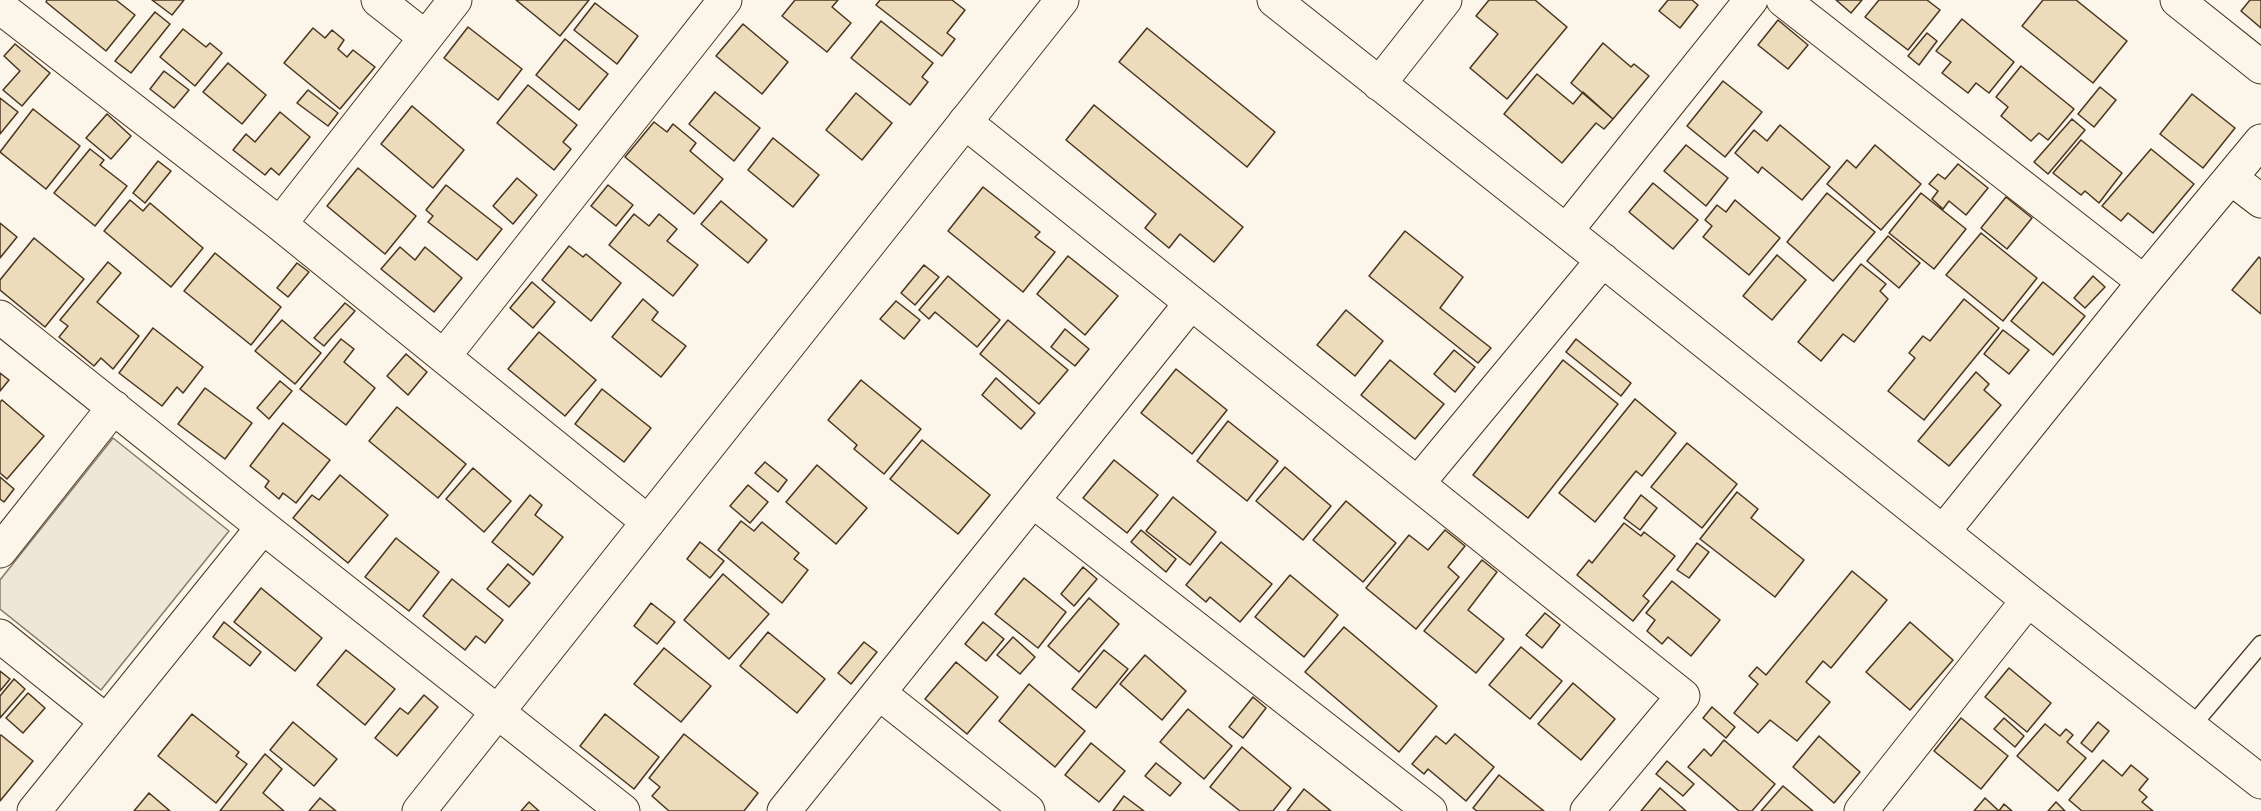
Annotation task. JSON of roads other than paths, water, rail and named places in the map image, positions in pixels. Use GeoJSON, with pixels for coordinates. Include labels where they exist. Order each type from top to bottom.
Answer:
{"type":"FeatureCollection","features":[{"type":"Feature","properties":{"kind":"street"},"geometry":{"type":"LineString","coordinates":[[378,0],[425,38]]}},
{"type":"Feature","properties":{"kind":"street"},"geometry":{"type":"LineString","coordinates":[[280,224],[455,0]]}},
{"type":"Feature","properties":{"kind":"street"},"geometry":{"type":"LineString","coordinates":[[444,356],[724,0]]}},
{"type":"Feature","properties":{"kind":"street"},"geometry":{"type":"LineString","coordinates":[[418,811],[1062,0]]}},
{"type":"Feature","properties":{"kind":"street"},"geometry":{"type":"LineString","coordinates":[[1274,0],[2028,600],[2261,782]]}},
{"type":"Feature","properties":{"kind":"street"},"geometry":{"type":"LineString","coordinates":[[1379,84],[1445,0]]}},
{"type":"Feature","properties":{"kind":"street"},"geometry":{"type":"LineString","coordinates":[[1566,231],[1751,0]]}},
{"type":"Feature","properties":{"kind":"street"},"geometry":{"type":"LineString","coordinates":[[1783,0],[2144,282]]}},
{"type":"Feature","properties":{"kind":"street"},"geometry":{"type":"LineString","coordinates":[[2176,0],[2261,67]]}},
{"type":"Feature","properties":{"kind":"street"},"geometry":{"type":"LineString","coordinates":[[0,7],[280,224],[648,522]]}},
{"type":"Feature","properties":{"kind":"street"},"geometry":{"type":"LineString","coordinates":[[965,122],[1683,696],[1587,811]]}},
{"type":"Feature","properties":{"kind":"street"},"geometry":{"type":"LineString","coordinates":[[1943,532],[2144,282],[2261,141]]}},
{"type":"Feature","properties":{"kind":"street"},"geometry":{"type":"LineString","coordinates":[[2231,178],[2261,201]]}},
{"type":"Feature","properties":{"kind":"street"},"geometry":{"type":"LineString","coordinates":[[1418,483],[1603,260]]}},
{"type":"Feature","properties":{"kind":"street"},"geometry":{"type":"LineString","coordinates":[[784,811],[1191,303]]}},
{"type":"Feature","properties":{"kind":"street"},"geometry":{"type":"LineString","coordinates":[[0,316],[623,811]]}},
{"type":"Feature","properties":{"kind":"street"},"geometry":{"type":"LineString","coordinates":[[0,551],[114,407]]}},
{"type":"Feature","properties":{"kind":"street"},"geometry":{"type":"LineString","coordinates":[[1033,501],[1430,811]]}},
{"type":"Feature","properties":{"kind":"street"},"geometry":{"type":"LineString","coordinates":[[34,811],[263,527]]}},
{"type":"Feature","properties":{"kind":"street"},"geometry":{"type":"LineString","coordinates":[[1861,811],[2028,600]]}},
{"type":"Feature","properties":{"kind":"street"},"geometry":{"type":"LineString","coordinates":[[0,636],[106,721]]}},
{"type":"Feature","properties":{"kind":"street"},"geometry":{"type":"LineString","coordinates":[[879,693],[1028,811]]}},
{"type":"Feature","properties":{"kind":"lane"},"geometry":{"type":"LineString","coordinates":[[2191,727],[2261,644]]}}]}
